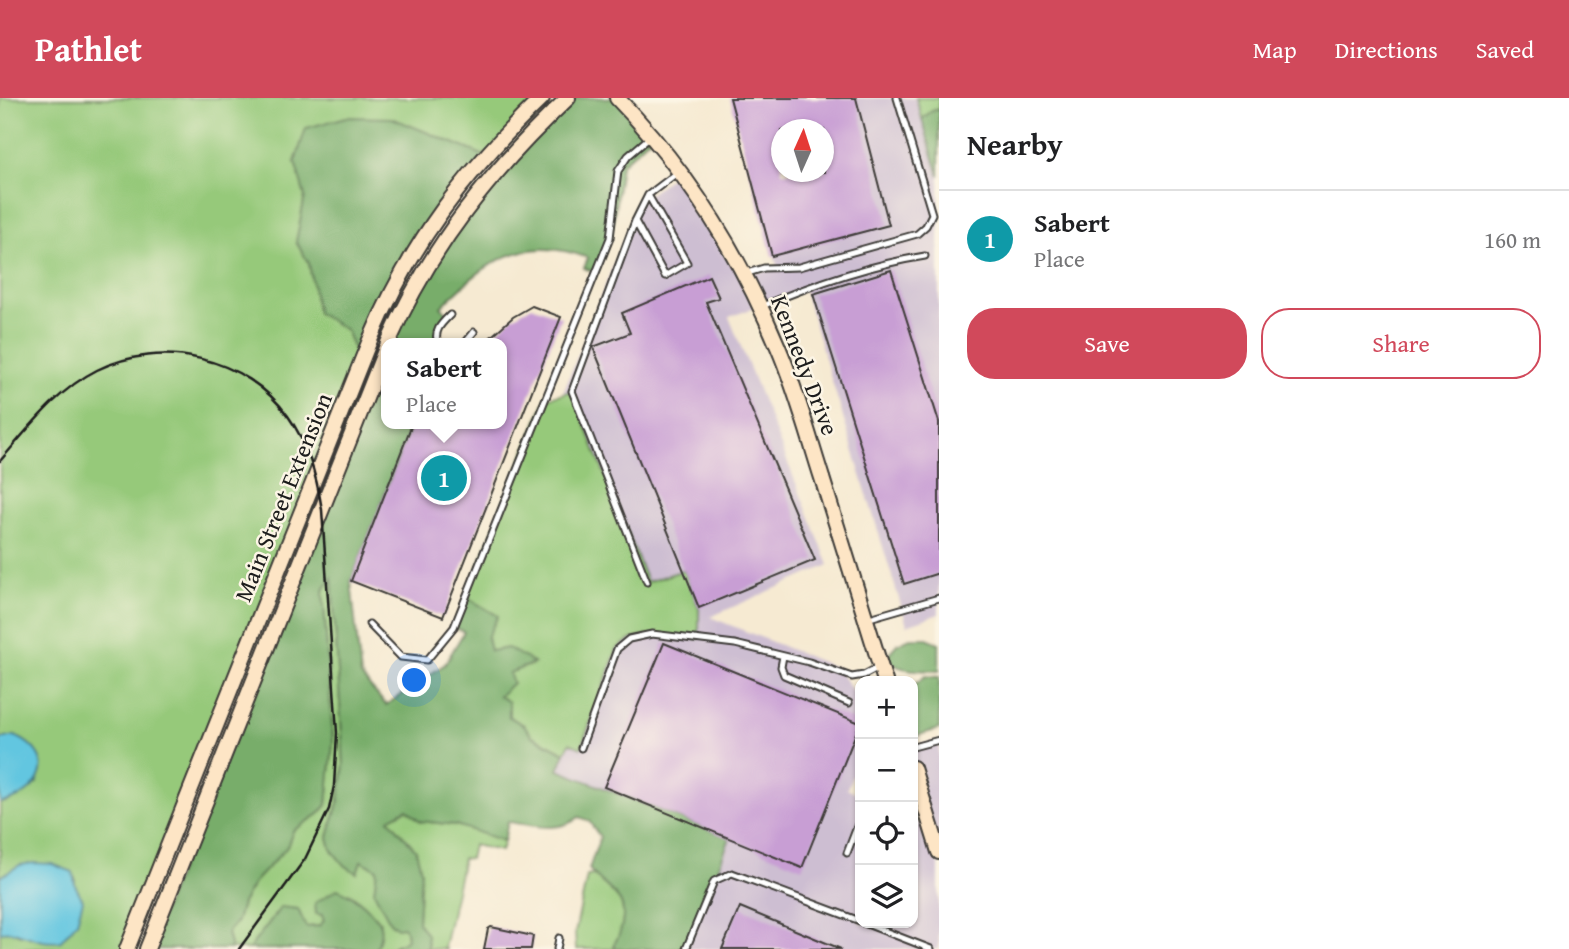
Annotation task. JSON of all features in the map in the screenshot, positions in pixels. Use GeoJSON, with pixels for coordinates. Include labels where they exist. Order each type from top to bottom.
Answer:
{"type":"FeatureCollection","features":[{"type":"Feature","properties":{"kind":"main road","name":"Main Street Extension"},"geometry":{"type":"LineString","coordinates":[[127,949],[340,414],[391,294],[431,225],[459,186],[542,98]]}},
{"type":"Feature","properties":{"kind":"main road"},"geometry":{"type":"LineString","coordinates":[[390,338],[415,287],[457,219],[503,162],[568,98]]}},
{"type":"Feature","properties":{"kind":"main road","name":"Kennedy Drive"},"geometry":{"type":"LineString","coordinates":[[617,98],[627,105],[652,136],[709,214],[760,307],[791,382],[884,676]]}},
{"type":"Feature","properties":{"kind":"main road","name":"Main Street Extension"},"geometry":{"type":"LineString","coordinates":[[148,949],[381,361]]}},
{"type":"Feature","properties":{"kind":"main road"},"geometry":{"type":"LineString","coordinates":[[918,784],[939,852]]}},
{"type":"Feature","properties":{"kind":"lane"},"geometry":{"type":"LineString","coordinates":[[744,274],[764,268],[799,267],[917,234],[926,226],[932,214],[897,98]]}},
{"type":"Feature","properties":{"kind":"lane"},"geometry":{"type":"LineString","coordinates":[[369,624],[401,657],[427,660],[454,627],[610,237],[618,171],[628,156],[652,136]]}},
{"type":"Feature","properties":{"kind":"lane"},"geometry":{"type":"LineString","coordinates":[[647,582],[572,391],[635,221],[648,195],[679,171]]}},
{"type":"Feature","properties":{"kind":"lane"},"geometry":{"type":"LineString","coordinates":[[635,221],[665,276],[687,263],[648,195]]}},
{"type":"Feature","properties":{"kind":"lane"},"geometry":{"type":"LineString","coordinates":[[760,307],[835,279],[891,262],[925,256]]}},
{"type":"Feature","properties":{"kind":"lane"},"geometry":{"type":"LineString","coordinates":[[436,338],[438,329],[450,315]]}},
{"type":"Feature","properties":{"kind":"lane"},"geometry":{"type":"LineString","coordinates":[[469,338],[474,331]]}},
{"type":"Feature","properties":{"kind":"lane"},"geometry":{"type":"LineString","coordinates":[[866,620],[939,598]]}},
{"type":"Feature","properties":{"kind":"lane"},"geometry":{"type":"LineString","coordinates":[[581,748],[617,649],[629,639],[652,634],[735,645],[852,677],[864,675],[881,666]]}},
{"type":"Feature","properties":{"kind":"lane"},"geometry":{"type":"LineString","coordinates":[[783,656],[781,667],[784,675],[849,703]]}},
{"type":"Feature","properties":{"kind":"lane"},"geometry":{"type":"LineString","coordinates":[[918,746],[939,740]]}},
{"type":"Feature","properties":{"kind":"lane"},"geometry":{"type":"LineString","coordinates":[[846,853],[855,830]]}},
{"type":"Feature","properties":{"kind":"lane"},"geometry":{"type":"LineString","coordinates":[[686,949],[714,881],[732,873],[855,919]]}},
{"type":"Feature","properties":{"kind":"lane"},"geometry":{"type":"LineString","coordinates":[[877,928],[931,949]]}},
{"type":"Feature","properties":{"kind":"lane"},"geometry":{"type":"LineString","coordinates":[[557,949],[559,938]]}},
{"type":"Feature","properties":{"kind":"shaded area"},"geometry":{"type":"Polygon","coordinates":[[[731,98],[916,98],[939,176],[939,614],[907,625],[804,290],[729,317],[829,565],[710,617],[837,668],[855,695],[855,769],[847,789],[855,793],[855,928],[918,928],[918,823],[930,824],[918,784],[918,746],[939,740],[939,949],[680,949],[558,770],[570,743],[562,395],[638,203],[679,171],[744,274],[778,269],[731,98]]]}},
{"type":"Feature","properties":{"kind":"green space"},"geometry":{"type":"Polygon","coordinates":[[[0,98],[542,98],[485,156],[295,162],[305,196],[296,242],[309,263],[317,312],[346,330],[360,365],[127,949],[0,949],[0,932],[9,930],[20,935],[75,885],[75,878],[20,865],[0,877],[0,803],[7,802],[37,783],[15,736],[0,739],[0,98]]]}},
{"type":"Feature","properties":{"kind":"green space"},"geometry":{"type":"Polygon","coordinates":[[[568,98],[617,98],[652,136],[621,165],[613,224],[596,273],[584,268],[588,258],[565,251],[544,249],[507,256],[474,277],[441,307],[450,315],[441,325],[439,338],[391,338],[439,245],[568,98]]]}},
{"type":"Feature","properties":{"kind":"green space"},"geometry":{"type":"Polygon","coordinates":[[[916,98],[939,98],[939,109],[922,119],[916,98]]]}},
{"type":"Feature","properties":{"kind":"green space"},"geometry":{"type":"Polygon","coordinates":[[[939,109],[939,176],[922,119],[939,109]]]}},
{"type":"Feature","properties":{"kind":"green space"},"geometry":{"type":"Polygon","coordinates":[[[346,117],[392,118],[485,156],[449,199],[360,365],[346,330],[317,313],[309,263],[296,242],[305,196],[295,162],[306,128],[346,117]]]}},
{"type":"Feature","properties":{"kind":"green space"},"geometry":{"type":"Polygon","coordinates":[[[381,361],[381,429],[410,429],[351,581],[361,676],[386,705],[445,664],[464,632],[454,627],[466,597],[498,616],[487,638],[490,651],[508,648],[534,663],[509,673],[513,683],[499,696],[509,702],[509,717],[524,725],[532,736],[565,753],[558,770],[730,838],[686,949],[615,949],[614,944],[622,923],[622,906],[589,869],[600,837],[589,821],[579,817],[554,827],[508,822],[504,841],[456,825],[420,821],[407,809],[389,819],[416,850],[421,870],[418,922],[427,935],[428,949],[391,949],[407,939],[406,931],[390,922],[374,892],[377,869],[361,861],[357,873],[343,864],[331,849],[328,837],[339,800],[344,765],[332,578],[323,591],[333,742],[327,805],[319,814],[293,831],[287,847],[255,881],[242,903],[237,921],[227,933],[231,949],[148,949],[381,361]]]}},
{"type":"Feature","properties":{"kind":"green space"},"geometry":{"type":"Polygon","coordinates":[[[572,391],[647,582],[684,570],[699,608],[699,639],[646,635],[626,642],[617,649],[581,748],[570,743],[565,753],[532,736],[524,725],[509,717],[499,696],[508,673],[533,664],[490,652],[487,638],[466,597],[546,398],[572,391]]]}},
{"type":"Feature","properties":{"kind":"green space"},"geometry":{"type":"Polygon","coordinates":[[[332,577],[344,765],[339,800],[328,837],[331,849],[343,864],[357,873],[361,860],[377,869],[377,880],[406,931],[407,939],[391,949],[376,949],[380,922],[364,904],[349,893],[322,915],[324,921],[319,926],[306,927],[302,919],[281,907],[249,949],[231,949],[227,933],[237,921],[242,903],[255,881],[287,847],[293,831],[319,814],[327,805],[333,742],[323,591],[332,577]]]}},
{"type":"Feature","properties":{"kind":"green space"},"geometry":{"type":"Polygon","coordinates":[[[910,638],[927,638],[939,643],[939,671],[908,669],[894,665],[888,654],[897,644],[910,638]]]}},
{"type":"Feature","properties":{"kind":"green space"},"geometry":{"type":"Polygon","coordinates":[[[925,676],[939,677],[939,729],[918,735],[918,682],[925,676]]]}},
{"type":"Feature","properties":{"kind":"green space"},"geometry":{"type":"Polygon","coordinates":[[[408,809],[420,821],[456,825],[504,841],[501,851],[473,845],[470,859],[463,858],[444,948],[447,949],[428,949],[427,935],[418,922],[421,871],[388,819],[408,809]]]}},
{"type":"Feature","properties":{"kind":"green space"},"geometry":{"type":"Polygon","coordinates":[[[594,875],[619,900],[623,910],[615,949],[576,949],[575,933],[587,876],[594,875]]]}},
{"type":"Feature","properties":{"kind":"green space"},"geometry":{"type":"Polygon","coordinates":[[[337,889],[360,902],[378,921],[380,935],[376,949],[249,949],[281,907],[298,909],[306,927],[319,926],[324,921],[322,915],[316,914],[315,903],[337,889]]]}},
{"type":"Feature","properties":{"kind":"water"},"geometry":{"type":"Polygon","coordinates":[[[15,736],[29,744],[38,754],[40,774],[35,784],[26,792],[0,803],[0,739],[15,736]]]}},
{"type":"Feature","properties":{"kind":"water"},"geometry":{"type":"Polygon","coordinates":[[[52,864],[73,872],[75,885],[83,900],[77,922],[61,941],[44,941],[14,932],[0,932],[0,877],[20,865],[52,864]]]}},
{"type":"Feature","properties":{"kind":"building"},"geometry":{"type":"Polygon","coordinates":[[[730,98],[856,98],[889,225],[772,256],[730,98]]]}},
{"type":"Feature","properties":{"kind":"building"},"geometry":{"type":"Polygon","coordinates":[[[891,270],[939,422],[939,573],[904,584],[813,294],[891,270]]]}},
{"type":"Feature","properties":{"kind":"building"},"geometry":{"type":"Polygon","coordinates":[[[709,276],[719,298],[706,302],[815,560],[699,608],[593,347],[630,333],[622,313],[709,276]]]}},
{"type":"Feature","properties":{"kind":"building"},"geometry":{"type":"Polygon","coordinates":[[[532,306],[561,317],[443,617],[351,581],[410,429],[507,429],[507,338],[490,338],[513,317],[532,306]]]}},
{"type":"Feature","properties":{"kind":"building"},"geometry":{"type":"Polygon","coordinates":[[[664,643],[855,721],[855,736],[802,868],[604,787],[664,643]]]}},
{"type":"Feature","properties":{"kind":"building"},"geometry":{"type":"Polygon","coordinates":[[[740,907],[841,949],[722,949],[740,907]]]}},
{"type":"Feature","properties":{"kind":"building"},"geometry":{"type":"Polygon","coordinates":[[[491,927],[533,936],[531,949],[484,949],[488,929],[491,927]]]}},
{"type":"Feature","properties":{"kind":"railway"},"geometry":{"type":"LineString","coordinates":[[0,461],[44,411],[69,388],[97,370],[122,360],[148,355],[201,359],[226,367],[249,379],[270,396],[288,416],[301,438],[314,473],[322,510],[337,733],[334,786],[329,809],[305,859],[239,949]]}},
{"type":"Feature","properties":{"kind":"place","name":"Sabert"},"geometry":{"type":"Point","coordinates":[444,478]}}]}
